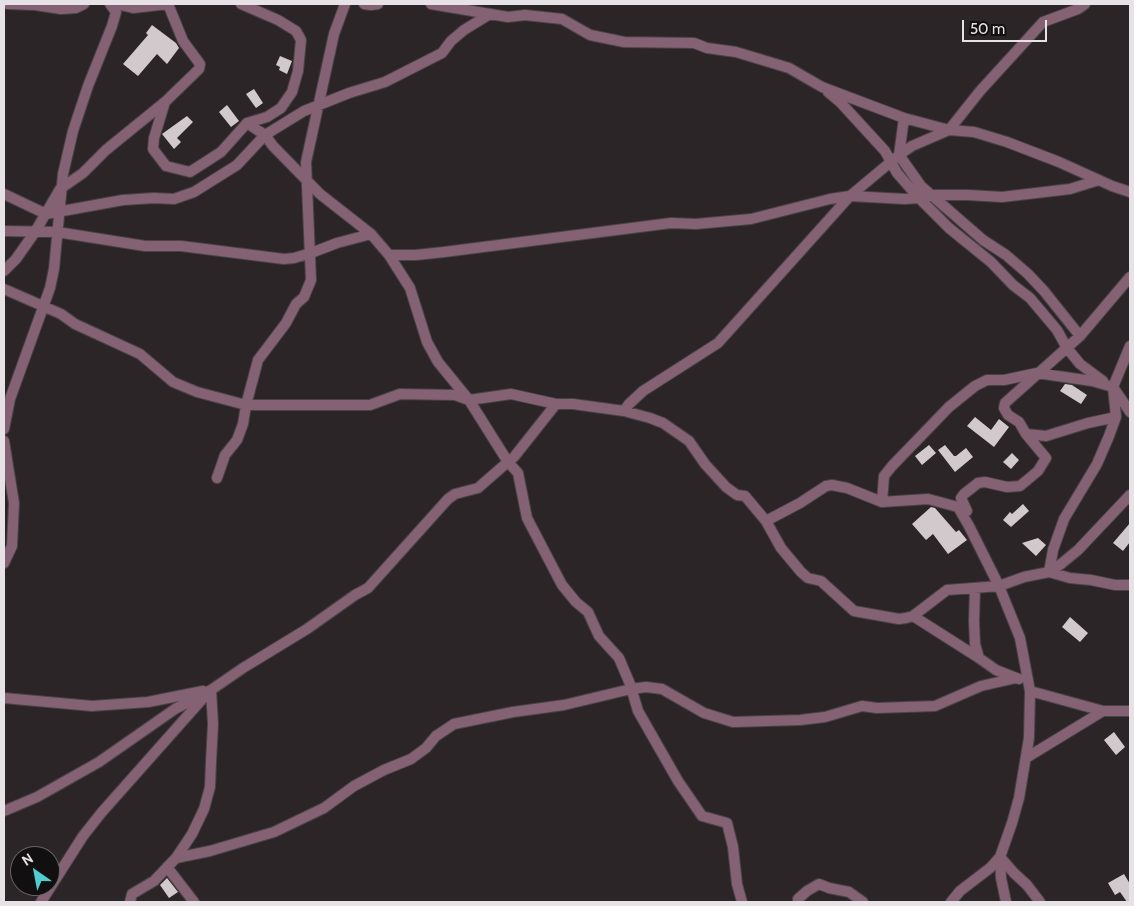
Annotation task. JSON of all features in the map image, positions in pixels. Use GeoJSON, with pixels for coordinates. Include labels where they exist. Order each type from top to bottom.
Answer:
{"type":"FeatureCollection","features":[{"type":"Feature","properties":{"kind":"street"},"geometry":{"type":"LineString","coordinates":[[8,4],[56,6],[61,9],[76,8],[84,4]]}},
{"type":"Feature","properties":{"kind":"street"},"geometry":{"type":"LineString","coordinates":[[4,429],[10,399],[44,306],[54,268],[60,189],[73,131],[116,12],[110,4]]}},
{"type":"Feature","properties":{"kind":"street"},"geometry":{"type":"LineString","coordinates":[[4,270],[16,258],[35,232],[60,189],[83,173],[106,150],[165,102],[199,69],[200,64],[183,41],[168,4],[133,8],[117,4]]}},
{"type":"Feature","properties":{"kind":"street"},"geometry":{"type":"LineString","coordinates":[[165,102],[156,130],[153,149],[166,166],[190,172],[221,152],[247,123],[267,117],[281,108],[292,92],[298,71],[301,40],[296,31],[278,20],[241,4]]}},
{"type":"Feature","properties":{"kind":"street"},"geometry":{"type":"LineString","coordinates":[[217,478],[225,455],[236,440],[242,424],[258,360],[286,323],[296,304],[304,297],[311,280],[306,162],[334,34],[345,4]]}},
{"type":"Feature","properties":{"kind":"street"},"geometry":{"type":"LineString","coordinates":[[364,4],[378,4]]}},
{"type":"Feature","properties":{"kind":"street"},"geometry":{"type":"LineString","coordinates":[[431,4],[508,17],[525,15],[562,20],[590,34],[624,42],[694,43],[707,48],[736,52],[789,68],[822,87],[904,118],[949,130],[974,132],[1007,142],[1130,192]]}},
{"type":"Feature","properties":{"kind":"street"},"geometry":{"type":"LineString","coordinates":[[624,411],[643,391],[718,343],[850,196],[912,146],[949,130],[980,91],[1043,22],[1085,4]]}},
{"type":"Feature","properties":{"kind":"street"},"geometry":{"type":"LineString","coordinates":[[4,194],[46,214],[123,200],[174,199],[194,192],[237,165],[265,135],[304,111],[349,93],[384,82],[442,53],[451,41],[464,30],[490,14]]}},
{"type":"Feature","properties":{"kind":"street"},"geometry":{"type":"LineString","coordinates":[[822,87],[921,186],[983,240],[1006,255],[1028,274],[1080,336]]}},
{"type":"Feature","properties":{"kind":"street"},"geometry":{"type":"LineString","coordinates":[[904,118],[895,158],[897,173],[918,198],[949,228],[971,244],[1013,285],[1030,298],[1057,330],[1066,348],[1080,364],[1113,387],[1130,412]]}},
{"type":"Feature","properties":{"kind":"street"},"geometry":{"type":"LineString","coordinates":[[247,123],[265,135],[306,180],[336,208],[371,234],[389,255],[410,288],[427,342],[438,362],[469,400],[508,462],[518,473],[527,518],[562,584],[576,602],[588,612],[599,636],[619,658],[638,711],[678,780],[702,816],[727,823],[733,846],[737,884],[742,902]]}},
{"type":"Feature","properties":{"kind":"street"},"geometry":{"type":"LineString","coordinates":[[389,255],[444,252],[553,236],[671,223],[696,224],[750,219],[830,199],[850,196],[918,198],[931,195],[968,195],[1002,198],[1070,189],[1099,180]]}},
{"type":"Feature","properties":{"kind":"street"},"geometry":{"type":"LineString","coordinates":[[4,231],[57,232],[144,246],[181,246],[284,259],[294,258],[371,234]]}},
{"type":"Feature","properties":{"kind":"street"},"geometry":{"type":"LineString","coordinates":[[969,526],[967,511],[961,498],[964,494],[978,483],[985,482],[1007,487],[1020,486],[1038,471],[1046,458],[1026,434],[1019,422],[1008,415],[1004,408],[1006,403],[1080,336],[1130,277]]}},
{"type":"Feature","properties":{"kind":"street"},"geometry":{"type":"LineString","coordinates":[[4,289],[61,314],[74,324],[140,354],[173,382],[196,392],[246,405],[370,404],[400,394],[455,395],[469,400],[511,394],[556,404],[573,404],[624,411],[663,423],[694,446],[705,464],[726,487],[737,495],[746,496],[766,521],[781,548],[801,572],[808,578],[821,580],[854,611],[899,619],[913,616],[947,590],[998,586],[1049,572],[1078,550],[1130,495]]}},
{"type":"Feature","properties":{"kind":"street"},"geometry":{"type":"LineString","coordinates":[[1049,572],[1053,550],[1064,519],[1097,464],[1116,417],[1113,387],[1130,346]]}},
{"type":"Feature","properties":{"kind":"street"},"geometry":{"type":"LineString","coordinates":[[882,502],[884,476],[949,407],[975,386],[987,380],[1004,380],[1037,373],[1092,381],[1113,387]]}},
{"type":"Feature","properties":{"kind":"street"},"geometry":{"type":"LineString","coordinates":[[4,811],[37,797],[99,762],[175,709],[211,690],[368,588],[448,499],[455,494],[478,488],[508,462],[556,404]]}},
{"type":"Feature","properties":{"kind":"street"},"geometry":{"type":"LineString","coordinates":[[1026,434],[1046,436],[1088,423],[1116,417]]}},
{"type":"Feature","properties":{"kind":"street"},"geometry":{"type":"LineString","coordinates":[[4,441],[14,503],[12,546],[4,564]]}},
{"type":"Feature","properties":{"kind":"street"},"geometry":{"type":"LineString","coordinates":[[766,521],[832,484],[882,502],[928,499],[940,501],[958,507],[969,526],[998,586],[1020,638],[1029,688],[1029,738],[1012,824],[1000,857],[990,868],[960,891],[951,902]]}},
{"type":"Feature","properties":{"kind":"street"},"geometry":{"type":"LineString","coordinates":[[1049,572],[1070,578],[1115,585],[1130,585]]}},
{"type":"Feature","properties":{"kind":"street"},"geometry":{"type":"LineString","coordinates":[[975,588],[975,644],[979,658]]}},
{"type":"Feature","properties":{"kind":"street"},"geometry":{"type":"LineString","coordinates":[[913,616],[996,670],[1016,678],[1029,688],[1102,711],[1130,712]]}},
{"type":"Feature","properties":{"kind":"street"},"geometry":{"type":"LineString","coordinates":[[176,858],[210,851],[274,832],[324,808],[354,786],[384,770],[412,759],[426,748],[436,736],[454,724],[513,712],[564,705],[631,688],[646,687],[662,689],[704,713],[734,722],[825,717],[862,706],[877,708],[935,706],[981,686],[1016,678]]}},
{"type":"Feature","properties":{"kind":"street"},"geometry":{"type":"LineString","coordinates":[[4,698],[92,706],[148,702],[211,690]]}},
{"type":"Feature","properties":{"kind":"street"},"geometry":{"type":"LineString","coordinates":[[130,902],[132,894],[154,880],[176,858],[192,834],[204,808],[210,787],[213,724],[211,690]]}},
{"type":"Feature","properties":{"kind":"street"},"geometry":{"type":"LineString","coordinates":[[41,902],[83,836],[102,812],[211,690]]}},
{"type":"Feature","properties":{"kind":"street"},"geometry":{"type":"LineString","coordinates":[[1026,758],[1102,711]]}},
{"type":"Feature","properties":{"kind":"street"},"geometry":{"type":"LineString","coordinates":[[1000,857],[1001,878],[1006,902]]}},
{"type":"Feature","properties":{"kind":"street"},"geometry":{"type":"LineString","coordinates":[[1000,857],[1014,874],[1027,885],[1040,902]]}},
{"type":"Feature","properties":{"kind":"street"},"geometry":{"type":"LineString","coordinates":[[167,867],[179,880],[194,902]]}},
{"type":"Feature","properties":{"kind":"street"},"geometry":{"type":"LineString","coordinates":[[798,902],[798,899],[807,891],[819,884],[849,892],[862,902]]}},
{"type":"Feature","properties":{"kind":"building"},"geometry":{"type":"Polygon","coordinates":[[[152,25],[176,43],[179,48],[167,64],[157,54],[138,76],[123,64],[148,35],[146,33],[152,25]]]}},
{"type":"Feature","properties":{"kind":"building"},"geometry":{"type":"Polygon","coordinates":[[[280,56],[292,61],[287,74],[279,70],[280,67],[276,65],[280,56]]]}},
{"type":"Feature","properties":{"kind":"building"},"geometry":{"type":"Polygon","coordinates":[[[254,89],[263,103],[256,108],[246,94],[254,89]]]}},
{"type":"Feature","properties":{"kind":"building"},"geometry":{"type":"Polygon","coordinates":[[[227,105],[239,121],[231,127],[219,112],[227,105]]]}},
{"type":"Feature","properties":{"kind":"building"},"geometry":{"type":"Polygon","coordinates":[[[187,116],[193,122],[177,138],[181,142],[174,149],[162,134],[187,116]]]}},
{"type":"Feature","properties":{"kind":"building"},"geometry":{"type":"Polygon","coordinates":[[[1065,384],[1072,385],[1087,395],[1081,404],[1060,391],[1065,384]]]}},
{"type":"Feature","properties":{"kind":"building"},"geometry":{"type":"Polygon","coordinates":[[[975,417],[991,430],[999,419],[1009,427],[994,447],[967,426],[975,417]]]}},
{"type":"Feature","properties":{"kind":"building"},"geometry":{"type":"Polygon","coordinates":[[[929,445],[936,453],[922,465],[915,456],[929,445]]]}},
{"type":"Feature","properties":{"kind":"building"},"geometry":{"type":"Polygon","coordinates":[[[945,445],[954,456],[966,448],[973,457],[955,472],[938,450],[945,445]]]}},
{"type":"Feature","properties":{"kind":"building"},"geometry":{"type":"Polygon","coordinates":[[[1012,453],[1019,460],[1011,469],[1003,462],[1012,453]]]}},
{"type":"Feature","properties":{"kind":"building"},"geometry":{"type":"Polygon","coordinates":[[[1023,504],[1029,511],[1011,527],[1003,520],[1010,512],[1012,514],[1023,504]]]}},
{"type":"Feature","properties":{"kind":"building"},"geometry":{"type":"Polygon","coordinates":[[[931,507],[935,508],[956,532],[959,530],[967,540],[948,554],[933,534],[926,540],[912,524],[931,507]]]}},
{"type":"Feature","properties":{"kind":"building"},"geometry":{"type":"Polygon","coordinates":[[[1130,523],[1130,542],[1123,551],[1113,543],[1130,523]]]}},
{"type":"Feature","properties":{"kind":"building"},"geometry":{"type":"Polygon","coordinates":[[[1038,538],[1046,545],[1036,556],[1022,543],[1038,538]]]}},
{"type":"Feature","properties":{"kind":"building"},"geometry":{"type":"Polygon","coordinates":[[[1070,617],[1088,633],[1080,642],[1062,627],[1070,617]]]}},
{"type":"Feature","properties":{"kind":"building"},"geometry":{"type":"Polygon","coordinates":[[[1114,732],[1125,747],[1116,755],[1104,740],[1114,732]]]}},
{"type":"Feature","properties":{"kind":"building"},"geometry":{"type":"Polygon","coordinates":[[[1124,874],[1130,884],[1130,902],[1127,902],[1120,892],[1115,895],[1108,883],[1124,874]]]}},
{"type":"Feature","properties":{"kind":"building"},"geometry":{"type":"Polygon","coordinates":[[[167,878],[178,892],[169,898],[160,885],[167,878]]]}}]}
